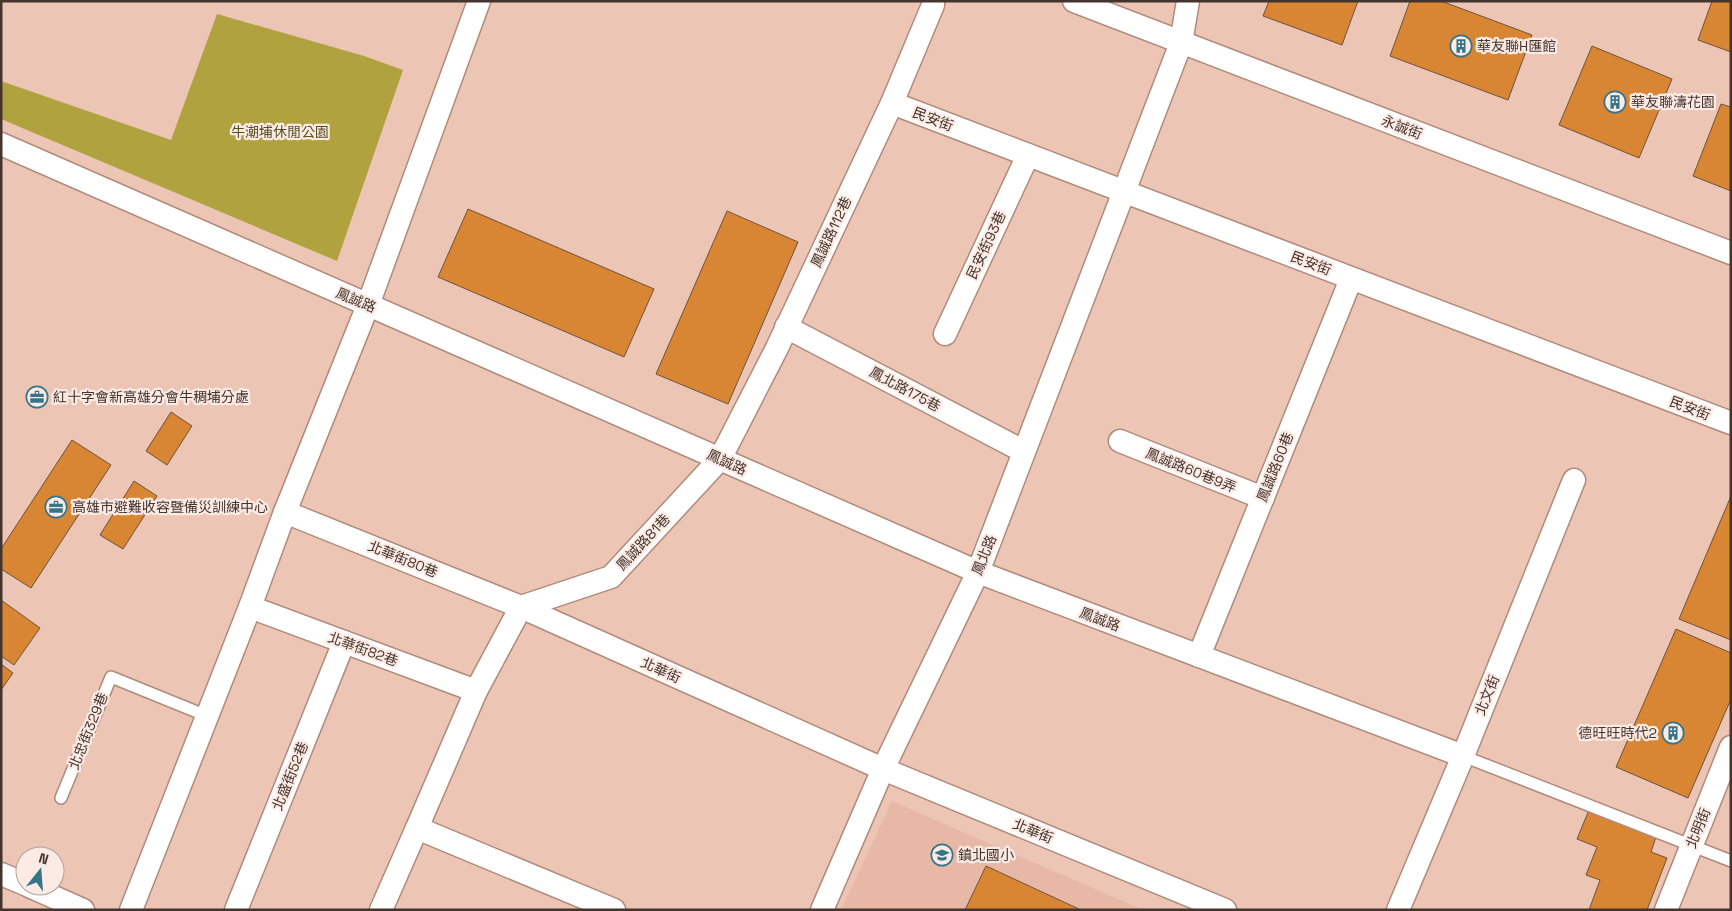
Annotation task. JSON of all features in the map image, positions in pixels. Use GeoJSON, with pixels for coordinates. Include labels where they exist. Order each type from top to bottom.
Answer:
{"type":"FeatureCollection","features":[{"type":"Feature","properties":{"kind":"street"},"geometry":{"type":"LineString","coordinates":[[131,910],[368,305],[478,1]]}},
{"type":"Feature","properties":{"kind":"street","name":"鳳誠路112巷"},"geometry":{"type":"LineString","coordinates":[[720,459],[786,327],[892,104],[933,1]]}},
{"type":"Feature","properties":{"kind":"street","name":"永誠街"},"geometry":{"type":"LineString","coordinates":[[1074,1],[1731,253]]}},
{"type":"Feature","properties":{"kind":"street","name":"鳳北路"},"geometry":{"type":"LineString","coordinates":[[822,910],[883,769],[978,572],[1180,43],[1188,1]]}},
{"type":"Feature","properties":{"kind":"street","name":"民安街"},"geometry":{"type":"LineString","coordinates":[[892,104],[1731,423]]}},
{"type":"Feature","properties":{"kind":"street","name":"鳳誠路"},"geometry":{"type":"LineString","coordinates":[[1,144],[978,572],[1462,756]]}},
{"type":"Feature","properties":{"kind":"street","name":"民安街93巷"},"geometry":{"type":"LineString","coordinates":[[945,334],[1028,155]]}},
{"type":"Feature","properties":{"kind":"street","name":"鳳誠路60巷"},"geometry":{"type":"LineString","coordinates":[[1200,656],[1351,279]]}},
{"type":"Feature","properties":{"kind":"street","name":"鳳北路175巷"},"geometry":{"type":"LineString","coordinates":[[786,327],[1024,451]]}},
{"type":"Feature","properties":{"kind":"street","name":"鳳誠路60巷9弄"},"geometry":{"type":"LineString","coordinates":[[1120,442],[1263,498]]}},
{"type":"Feature","properties":{"kind":"street","name":"鳳誠路81巷"},"geometry":{"type":"LineString","coordinates":[[520,606],[611,577],[720,459]]}},
{"type":"Feature","properties":{"kind":"street","name":"北文街"},"geometry":{"type":"LineString","coordinates":[[1398,910],[1574,480]]}},
{"type":"Feature","properties":{"kind":"street","name":"北華街80巷"},"geometry":{"type":"LineString","coordinates":[[286,512],[520,606]]}},
{"type":"Feature","properties":{"kind":"street"},"geometry":{"type":"LineString","coordinates":[[381,910],[476,691],[520,606]]}},
{"type":"Feature","properties":{"kind":"street","name":"北華街"},"geometry":{"type":"LineString","coordinates":[[520,606],[883,769],[1225,910]]}},
{"type":"Feature","properties":{"kind":"street","name":"北華街82巷"},"geometry":{"type":"LineString","coordinates":[[250,607],[476,691]]}},
{"type":"Feature","properties":{"kind":"street","name":"北盛街52巷"},"geometry":{"type":"LineString","coordinates":[[236,910],[344,642]]}},
{"type":"Feature","properties":{"kind":"street","name":"北明街"},"geometry":{"type":"LineString","coordinates":[[1666,910],[1731,747]]}},
{"type":"Feature","properties":{"kind":"street"},"geometry":{"type":"LineString","coordinates":[[417,828],[614,910]]}},
{"type":"Feature","properties":{"kind":"street"},"geometry":{"type":"LineString","coordinates":[[1,874],[15,880]]}},
{"type":"Feature","properties":{"kind":"street"},"geometry":{"type":"LineString","coordinates":[[52,896],[83,910]]}},
{"type":"Feature","properties":{"kind":"lane","name":"北忠街329巷"},"geometry":{"type":"LineString","coordinates":[[60,798],[111,677],[207,716]]}},
{"type":"Feature","properties":{"kind":"lane"},"geometry":{"type":"LineString","coordinates":[[1462,756],[1731,861]]}},
{"type":"Feature","properties":{"kind":"shaded area","name":"鎮北國小"},"geometry":{"type":"Polygon","coordinates":[[[892,801],[1143,910],[841,910],[892,801]]]}},
{"type":"Feature","properties":{"kind":"green space","name":"牛潮埔休閒公園"},"geometry":{"type":"Polygon","coordinates":[[[217,14],[364,56],[403,70],[337,261],[1,119],[1,81],[171,140],[217,14]]]}},
{"type":"Feature","properties":{"kind":"building"},"geometry":{"type":"Polygon","coordinates":[[[1269,1],[1358,1],[1342,45],[1263,16],[1269,1]]]}},
{"type":"Feature","properties":{"kind":"building","name":"華友聯H匯館"},"geometry":{"type":"Polygon","coordinates":[[[1410,1],[1441,1],[1532,35],[1508,100],[1390,56],[1410,1]]]}},
{"type":"Feature","properties":{"kind":"building"},"geometry":{"type":"Polygon","coordinates":[[[1712,1],[1731,1],[1731,52],[1698,40],[1712,1]]]}},
{"type":"Feature","properties":{"kind":"building","name":"華友聯濤花園"},"geometry":{"type":"Polygon","coordinates":[[[1592,46],[1672,79],[1639,158],[1559,125],[1592,46]]]}},
{"type":"Feature","properties":{"kind":"building","name":"華友聯濤花園"},"geometry":{"type":"Polygon","coordinates":[[[1721,104],[1731,107],[1731,191],[1693,176],[1721,104]]]}},
{"type":"Feature","properties":{"kind":"building"},"geometry":{"type":"Polygon","coordinates":[[[468,209],[654,289],[624,357],[438,277],[468,209]]]}},
{"type":"Feature","properties":{"kind":"building"},"geometry":{"type":"Polygon","coordinates":[[[727,211],[798,242],[728,404],[656,374],[727,211]]]}},
{"type":"Feature","properties":{"kind":"building"},"geometry":{"type":"Polygon","coordinates":[[[171,412],[192,426],[167,465],[146,451],[171,412]]]}},
{"type":"Feature","properties":{"kind":"building","name":"高雄市避難收容暨備災訓練中心"},"geometry":{"type":"Polygon","coordinates":[[[72,440],[111,465],[31,588],[1,569],[1,549],[72,440]]]}},
{"type":"Feature","properties":{"kind":"building"},"geometry":{"type":"Polygon","coordinates":[[[134,481],[157,496],[123,549],[100,535],[134,481]]]}},
{"type":"Feature","properties":{"kind":"building"},"geometry":{"type":"Polygon","coordinates":[[[1731,496],[1731,640],[1679,619],[1731,496]]]}},
{"type":"Feature","properties":{"kind":"building"},"geometry":{"type":"Polygon","coordinates":[[[1,600],[40,628],[14,665],[1,656],[1,600]]]}},
{"type":"Feature","properties":{"kind":"building","name":"德旺旺時代2"},"geometry":{"type":"Polygon","coordinates":[[[1676,629],[1731,653],[1731,699],[1688,798],[1616,767],[1676,629]]]}},
{"type":"Feature","properties":{"kind":"building"},"geometry":{"type":"Polygon","coordinates":[[[1,664],[13,673],[1,690],[1,664]]]}},
{"type":"Feature","properties":{"kind":"building"},"geometry":{"type":"Polygon","coordinates":[[[1589,810],[1656,837],[1651,852],[1667,858],[1647,910],[1589,910],[1600,880],[1586,875],[1597,847],[1577,839],[1589,810]]]}},
{"type":"Feature","properties":{"kind":"building"},"geometry":{"type":"Polygon","coordinates":[[[986,866],[1081,910],[965,910],[986,866]]]}},
{"type":"Feature","properties":{"kind":"place","name":"華友聯H匯館"},"geometry":{"type":"Point","coordinates":[1461,46]}},
{"type":"Feature","properties":{"kind":"place","name":"華友聯濤花園"},"geometry":{"type":"Point","coordinates":[1615,102]}},
{"type":"Feature","properties":{"kind":"place","name":"紅十字會新高雄分會牛稠埔分處"},"geometry":{"type":"Point","coordinates":[37,397]}},
{"type":"Feature","properties":{"kind":"place","name":"高雄市避難收容暨備災訓練中心"},"geometry":{"type":"Point","coordinates":[56,507]}},
{"type":"Feature","properties":{"kind":"place","name":"德旺旺時代2"},"geometry":{"type":"Point","coordinates":[1673,733]}},
{"type":"Feature","properties":{"kind":"place","name":"鎮北國小"},"geometry":{"type":"Point","coordinates":[942,855]}}]}
